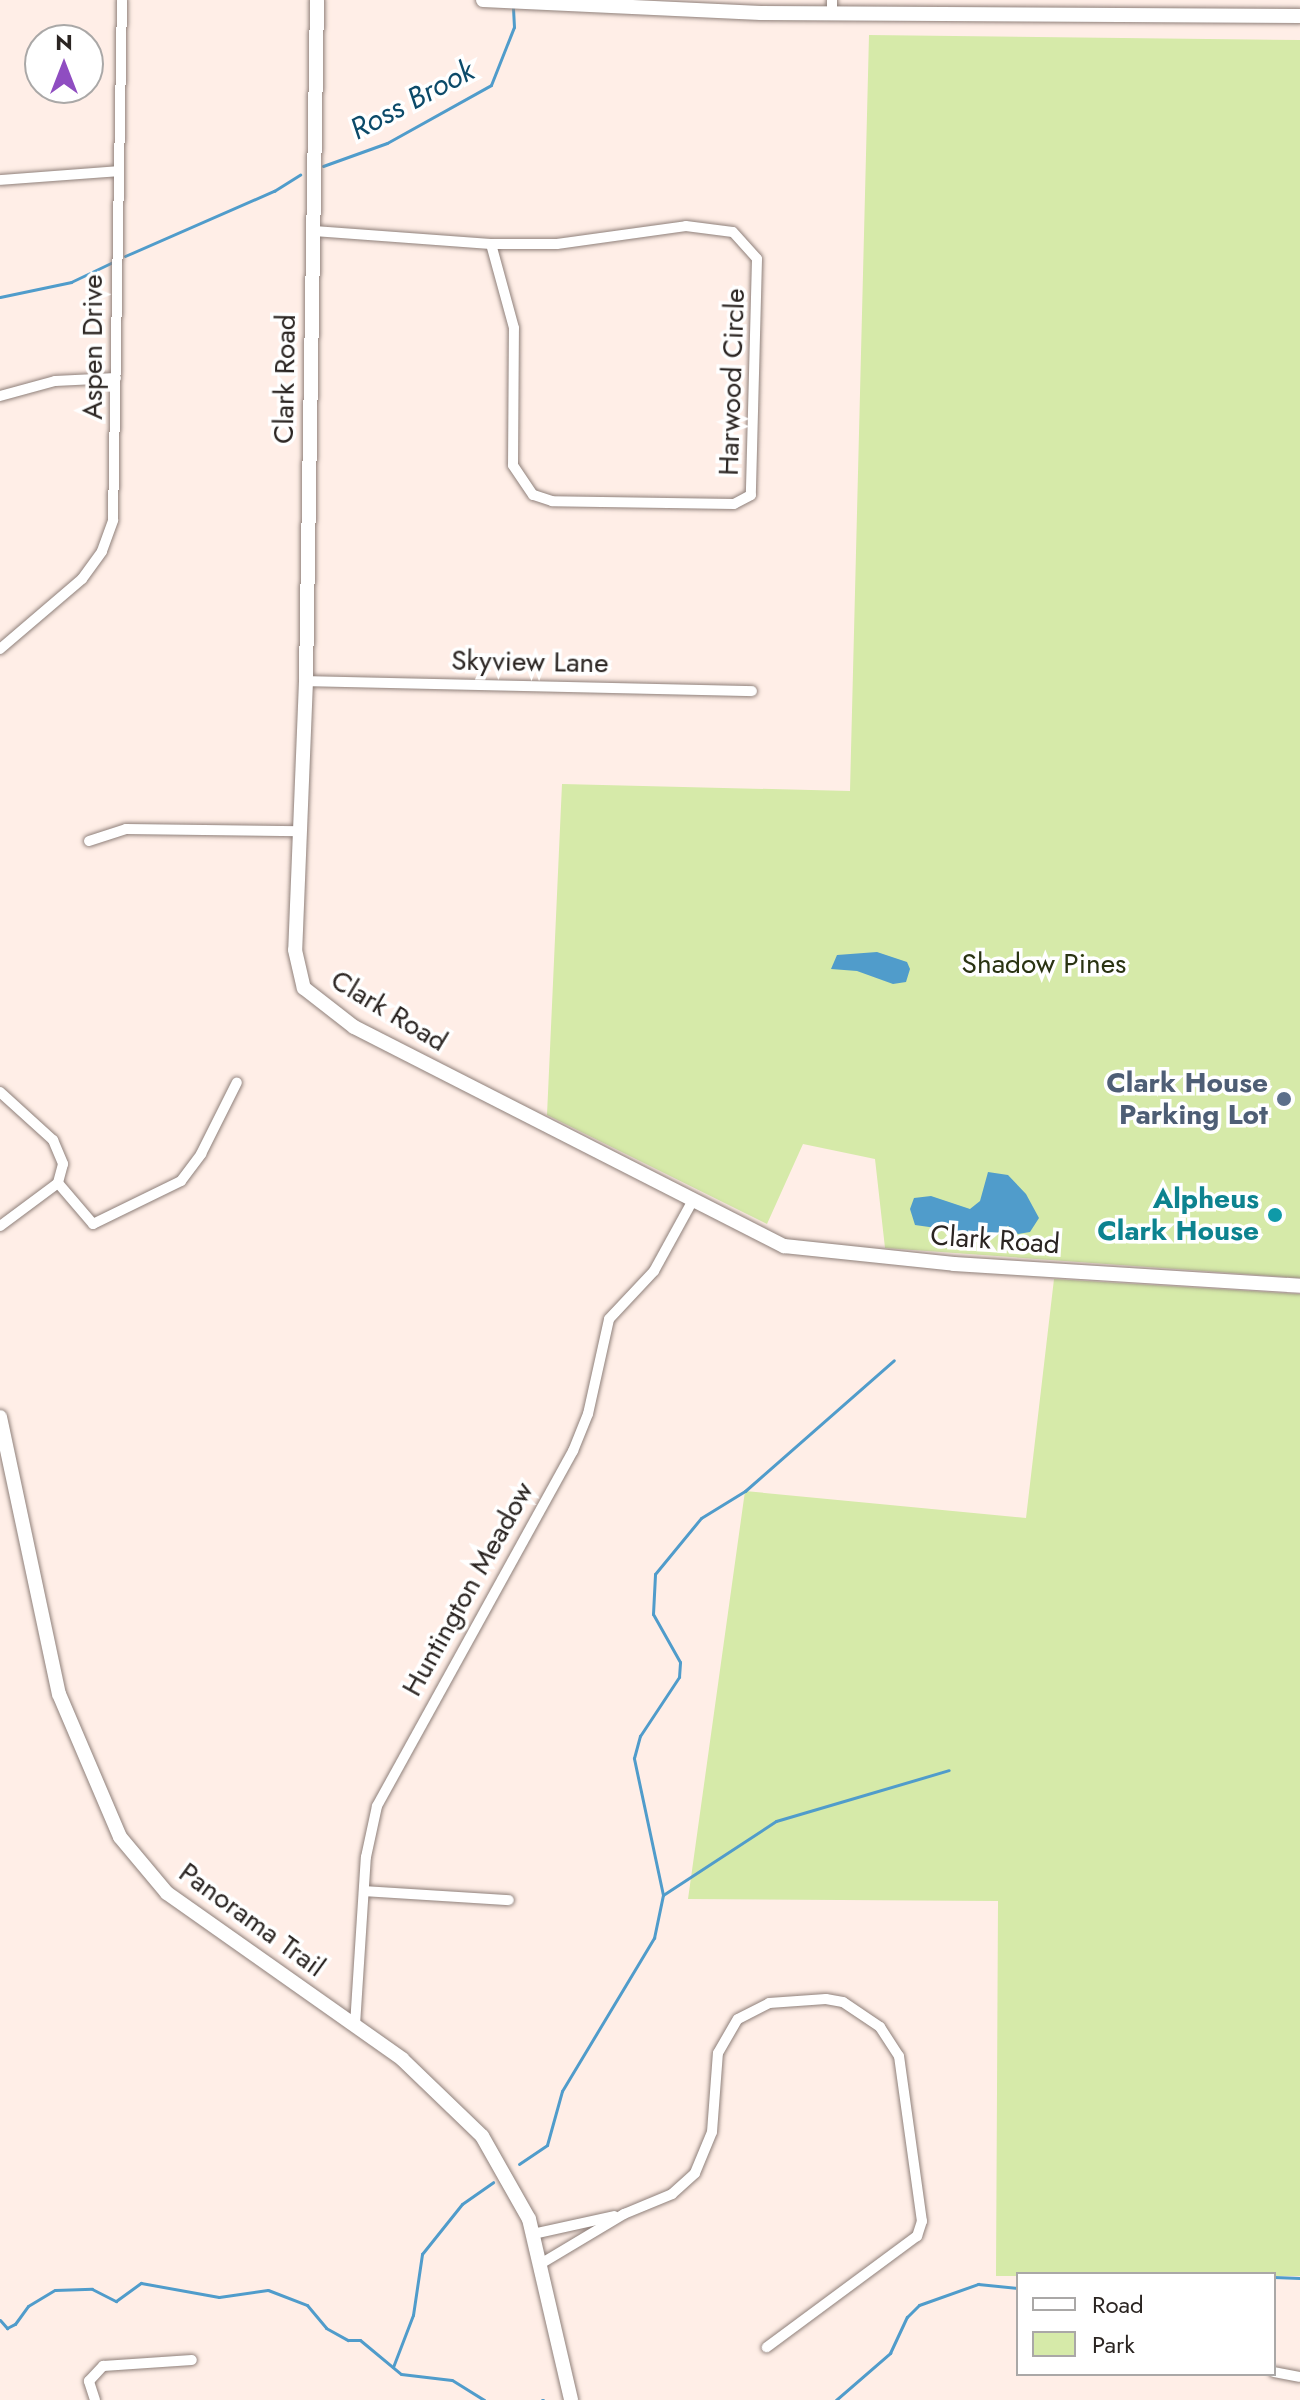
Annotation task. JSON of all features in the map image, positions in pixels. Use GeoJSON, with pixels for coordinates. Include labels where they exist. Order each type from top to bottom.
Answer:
{"type":"FeatureCollection","features":[{"type":"Feature","properties":{"kind":"street","name":"Aspen Drive"},"geometry":{"type":"LineString","coordinates":[[0,649],[73,589],[102,551],[116,493],[122,0]]}},
{"type":"Feature","properties":{"kind":"street","name":"Clark Road"},"geometry":{"type":"LineString","coordinates":[[317,0],[306,681],[296,965],[312,999],[354,1027],[770,1241],[812,1252],[1300,1286]]}},
{"type":"Feature","properties":{"kind":"street"},"geometry":{"type":"LineString","coordinates":[[483,0],[1300,16]]}},
{"type":"Feature","properties":{"kind":"street"},"geometry":{"type":"LineString","coordinates":[[0,180],[119,171]]}},
{"type":"Feature","properties":{"kind":"street","name":"Harwood Circle"},"geometry":{"type":"LineString","coordinates":[[314,231],[491,244],[557,244],[686,226],[720,228],[743,238],[757,259],[760,283],[755,483],[747,498],[734,504],[552,501],[526,489],[513,465],[514,328],[491,244]]}},
{"type":"Feature","properties":{"kind":"street"},"geometry":{"type":"LineString","coordinates":[[0,396],[55,381],[116,378]]}},
{"type":"Feature","properties":{"kind":"street","name":"Skyview Lane"},"geometry":{"type":"LineString","coordinates":[[306,681],[752,691]]}},
{"type":"Feature","properties":{"kind":"street"},"geometry":{"type":"LineString","coordinates":[[89,841],[126,829],[301,831]]}},
{"type":"Feature","properties":{"kind":"street"},"geometry":{"type":"LineString","coordinates":[[58,1183],[93,1224],[181,1181],[201,1154],[237,1082]]}},
{"type":"Feature","properties":{"kind":"street"},"geometry":{"type":"LineString","coordinates":[[0,1092],[58,1148],[63,1164],[58,1183],[0,1226]]}},
{"type":"Feature","properties":{"kind":"street","name":"Huntington Meadow"},"geometry":{"type":"LineString","coordinates":[[355,2025],[364,1891],[377,1806],[573,1451],[588,1414],[609,1319],[662,1259],[692,1202]]}},
{"type":"Feature","properties":{"kind":"street","name":"Panorama Trail"},"geometry":{"type":"LineString","coordinates":[[0,1417],[59,1694],[120,1837],[167,1893],[355,2025],[465,2116],[500,2161],[533,2234],[571,2400]]}},
{"type":"Feature","properties":{"kind":"street"},"geometry":{"type":"LineString","coordinates":[[364,1891],[509,1900]]}},
{"type":"Feature","properties":{"kind":"street"},"geometry":{"type":"LineString","coordinates":[[542,2263],[624,2214],[672,2194],[695,2173],[712,2132],[720,2045],[745,2013],[769,2003],[834,1999],[880,2027],[899,2056],[922,2221],[917,2236],[767,2347]]}},
{"type":"Feature","properties":{"kind":"street"},"geometry":{"type":"LineString","coordinates":[[533,2234],[624,2214]]}},
{"type":"Feature","properties":{"kind":"street"},"geometry":{"type":"LineString","coordinates":[[95,2400],[89,2381],[103,2366],[192,2360]]}},
{"type":"Feature","properties":{"kind":"street"},"geometry":{"type":"LineString","coordinates":[[1276,2372],[1300,2377]]}},
{"type":"Feature","properties":{"kind":"green space","name":"Shadow Pines"},"geometry":{"type":"Polygon","coordinates":[[[869,35],[1300,40],[1300,1278],[885,1248],[875,1159],[803,1144],[767,1224],[547,1115],[562,784],[850,791],[869,35]]]}},
{"type":"Feature","properties":{"kind":"green space"},"geometry":{"type":"Polygon","coordinates":[[[1054,1279],[1300,1294],[1300,2276],[1276,2276],[1276,2272],[1016,2272],[1016,2276],[996,2276],[998,1901],[688,1899],[745,1491],[1026,1518],[1054,1279]]]}},
{"type":"Feature","properties":{"kind":"water"},"geometry":{"type":"Polygon","coordinates":[[[877,952],[907,962],[910,969],[906,982],[893,984],[857,971],[831,969],[837,955],[877,952]]]}},
{"type":"Feature","properties":{"kind":"water"},"geometry":{"type":"Polygon","coordinates":[[[988,1172],[1008,1175],[1026,1194],[1039,1218],[1030,1232],[1018,1234],[1008,1226],[993,1236],[915,1225],[910,1209],[914,1198],[931,1196],[970,1209],[980,1201],[988,1172]]]}},
{"type":"Feature","properties":{"kind":"waterway","name":"Ross Brook"},"geometry":{"type":"LineString","coordinates":[[323,166],[387,143],[491,85],[514,27],[513,6]]}},
{"type":"Feature","properties":{"kind":"waterway","name":"Ross Brook"},"geometry":{"type":"LineString","coordinates":[[125,256],[274,191],[300,175]]}},
{"type":"Feature","properties":{"kind":"waterway","name":"Ross Brook"},"geometry":{"type":"LineString","coordinates":[[0,297],[71,282],[113,262]]}},
{"type":"Feature","properties":{"kind":"waterway"},"geometry":{"type":"LineString","coordinates":[[519,2164],[547,2145],[562,2091],[654,1938],[663,1895],[634,1758],[640,1736],[679,1677],[680,1662],[653,1614],[655,1574],[701,1518],[745,1491],[894,1360]]}},
{"type":"Feature","properties":{"kind":"waterway"},"geometry":{"type":"LineString","coordinates":[[663,1895],[776,1821],[949,1770]]}},
{"type":"Feature","properties":{"kind":"waterway"},"geometry":{"type":"LineString","coordinates":[[393,2367],[413,2315],[422,2254],[462,2204],[493,2182]]}},
{"type":"Feature","properties":{"kind":"waterway"},"geometry":{"type":"LineString","coordinates":[[1276,2277],[1300,2278]]}},
{"type":"Feature","properties":{"kind":"waterway"},"geometry":{"type":"LineString","coordinates":[[0,2320],[7,2328],[15,2324],[28,2306],[55,2290],[92,2289],[116,2301],[141,2283],[219,2297],[268,2290],[307,2305],[326,2328],[348,2340],[360,2340],[401,2374],[452,2380],[484,2400]]}},
{"type":"Feature","properties":{"kind":"waterway"},"geometry":{"type":"LineString","coordinates":[[836,2400],[890,2353],[907,2317],[919,2305],[978,2284],[1016,2288]]}},
{"type":"Feature","properties":{"kind":"place","name":"Clark House Parking Lot"},"geometry":{"type":"Point","coordinates":[1284,1099]}},
{"type":"Feature","properties":{"kind":"place","name":"Alpheus Clark House"},"geometry":{"type":"Point","coordinates":[1275,1215]}}]}
